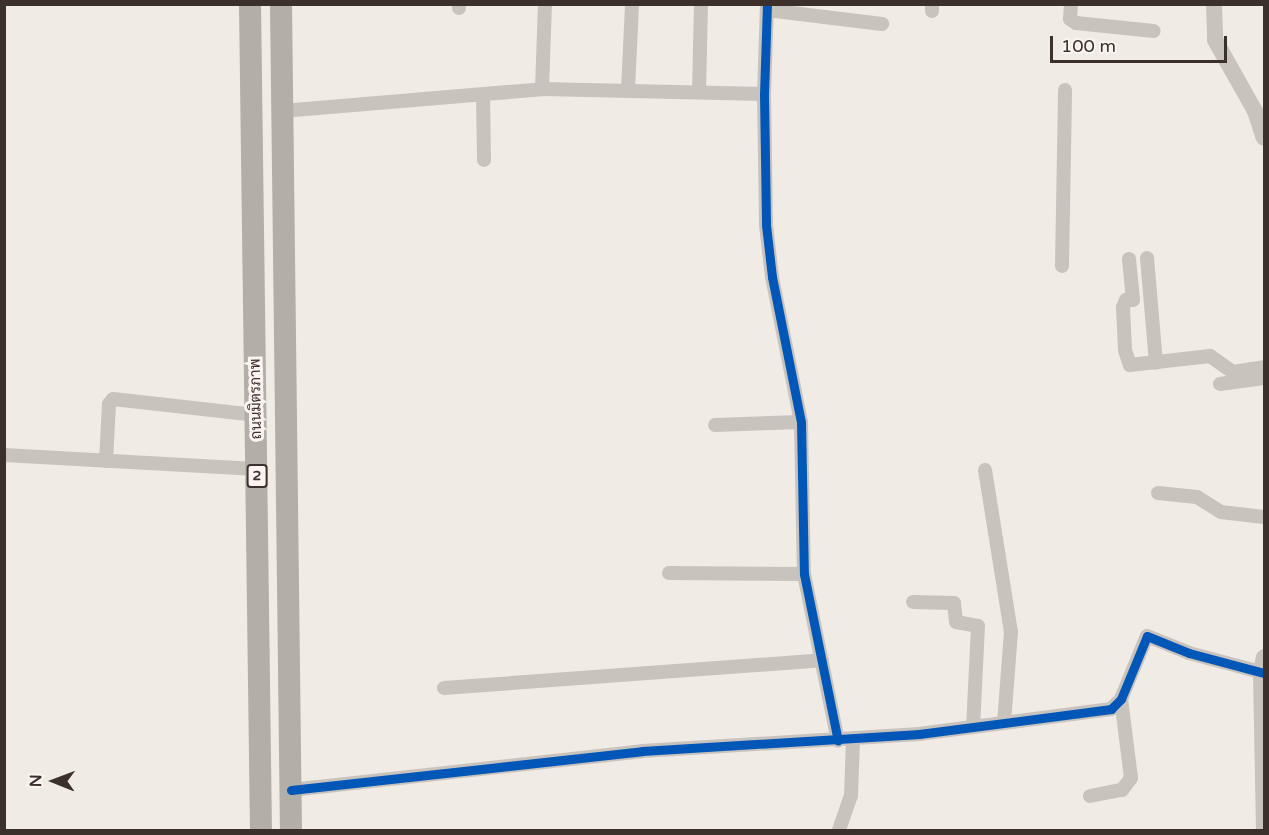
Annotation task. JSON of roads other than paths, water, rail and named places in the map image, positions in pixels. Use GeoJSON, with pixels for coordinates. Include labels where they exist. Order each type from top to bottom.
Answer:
{"type":"FeatureCollection","features":[{"type":"Feature","properties":{"kind":"highway","name":"ถนนมิตรภาพ"},"geometry":{"type":"LineString","coordinates":[[249,4],[261,831]]}},
{"type":"Feature","properties":{"kind":"highway","name":"ถนนมิตรภาพ"},"geometry":{"type":"LineString","coordinates":[[281,4],[291,831]]}},
{"type":"Feature","properties":{"kind":"highway"},"geometry":{"type":"LineString","coordinates":[[260,790],[291,790]]}},
{"type":"Feature","properties":{"kind":"street"},"geometry":{"type":"LineString","coordinates":[[542,89],[545,4]]}},
{"type":"Feature","properties":{"kind":"street"},"geometry":{"type":"LineString","coordinates":[[628,90],[632,4]]}},
{"type":"Feature","properties":{"kind":"street"},"geometry":{"type":"LineString","coordinates":[[699,92],[701,4]]}},
{"type":"Feature","properties":{"kind":"street"},"geometry":{"type":"LineString","coordinates":[[1071,4],[1070,19],[1076,22],[1154,31]]}},
{"type":"Feature","properties":{"kind":"street"},"geometry":{"type":"LineString","coordinates":[[1214,4],[1215,40],[1255,111],[1264,138]]}},
{"type":"Feature","properties":{"kind":"street"},"geometry":{"type":"LineString","coordinates":[[838,741],[804,574],[801,422],[772,277],[766,225],[764,94],[767,7],[882,24]]}},
{"type":"Feature","properties":{"kind":"street"},"geometry":{"type":"LineString","coordinates":[[282,111],[542,89],[764,94]]}},
{"type":"Feature","properties":{"kind":"street"},"geometry":{"type":"LineString","coordinates":[[1062,266],[1065,90]]}},
{"type":"Feature","properties":{"kind":"street"},"geometry":{"type":"LineString","coordinates":[[483,95],[484,160]]}},
{"type":"Feature","properties":{"kind":"street"},"geometry":{"type":"LineString","coordinates":[[1147,258],[1156,363]]}},
{"type":"Feature","properties":{"kind":"street"},"geometry":{"type":"LineString","coordinates":[[1129,259],[1133,300],[1126,300],[1123,307],[1127,358],[1136,366],[1210,357],[1233,372],[1264,368]]}},
{"type":"Feature","properties":{"kind":"street"},"geometry":{"type":"LineString","coordinates":[[1220,384],[1264,378]]}},
{"type":"Feature","properties":{"kind":"street"},"geometry":{"type":"LineString","coordinates":[[106,461],[109,404],[113,399],[256,415]]}},
{"type":"Feature","properties":{"kind":"street"},"geometry":{"type":"LineString","coordinates":[[715,425],[801,422]]}},
{"type":"Feature","properties":{"kind":"street"},"geometry":{"type":"LineString","coordinates":[[4,455],[257,469]]}},
{"type":"Feature","properties":{"kind":"street"},"geometry":{"type":"LineString","coordinates":[[985,470],[1011,632],[1004,722]]}},
{"type":"Feature","properties":{"kind":"street"},"geometry":{"type":"LineString","coordinates":[[1158,493],[1197,497],[1221,512],[1264,517]]}},
{"type":"Feature","properties":{"kind":"street"},"geometry":{"type":"LineString","coordinates":[[669,573],[804,574]]}},
{"type":"Feature","properties":{"kind":"street"},"geometry":{"type":"LineString","coordinates":[[913,602],[954,603],[956,622],[978,626],[973,727]]}},
{"type":"Feature","properties":{"kind":"street"},"geometry":{"type":"LineString","coordinates":[[291,790],[642,751],[853,740],[1111,709],[1121,699],[1147,636],[1263,667],[1264,831]]}},
{"type":"Feature","properties":{"kind":"street"},"geometry":{"type":"LineString","coordinates":[[444,688],[822,660]]}},
{"type":"Feature","properties":{"kind":"street"},"geometry":{"type":"LineString","coordinates":[[1090,796],[1122,790],[1131,778],[1121,699]]}},
{"type":"Feature","properties":{"kind":"street"},"geometry":{"type":"LineString","coordinates":[[839,831],[851,796],[853,740]]}}]}
